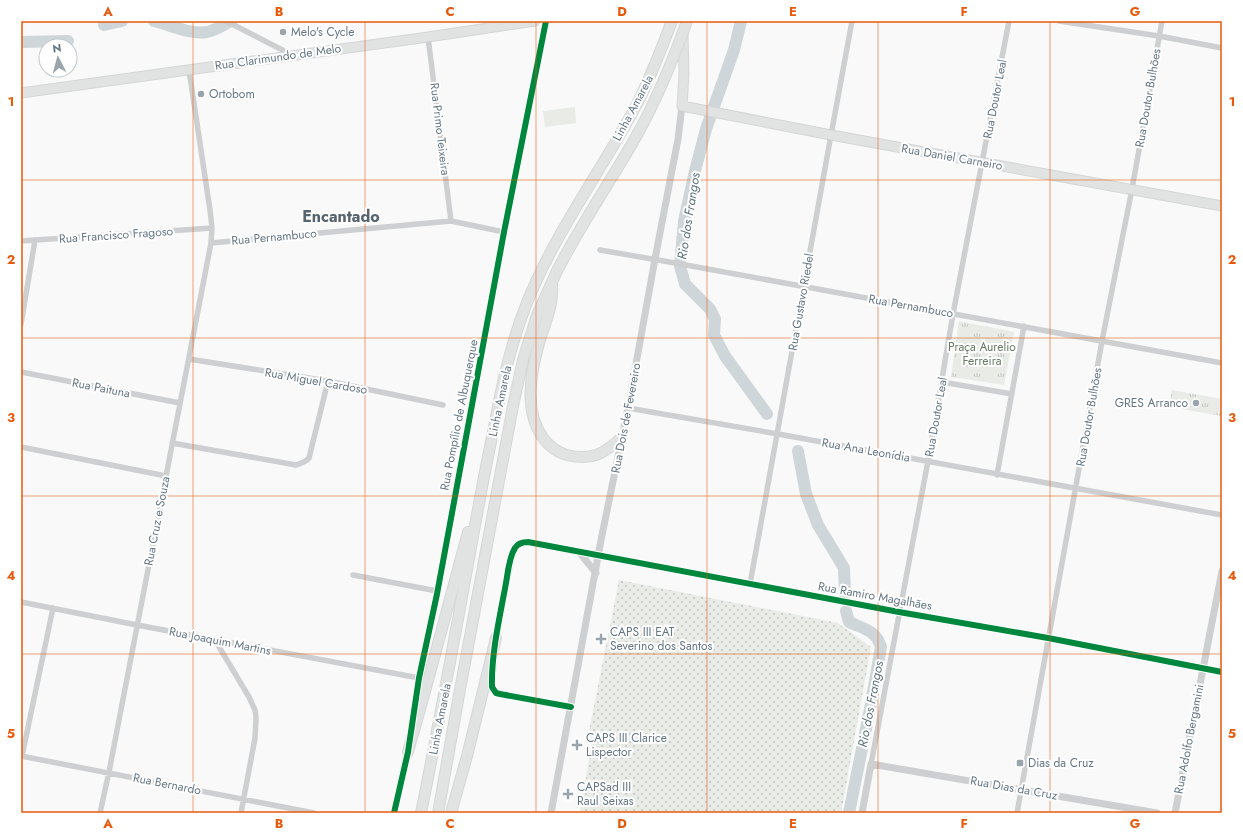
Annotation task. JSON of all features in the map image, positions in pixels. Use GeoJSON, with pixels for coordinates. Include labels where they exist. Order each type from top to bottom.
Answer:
{"type":"FeatureCollection","features":[{"type":"Feature","properties":{"kind":"highway","name":"Linha Amarela"},"geometry":{"type":"LineString","coordinates":[[421,813],[446,689],[480,500],[508,361],[526,306],[545,262],[637,104],[657,61],[672,21]]}},
{"type":"Feature","properties":{"kind":"highway","name":"Linha Amarela"},"geometry":{"type":"LineString","coordinates":[[438,813],[513,406],[537,315],[557,271],[586,218],[637,135],[649,112],[672,61],[687,21]]}},
{"type":"Feature","properties":{"kind":"highway"},"geometry":{"type":"LineString","coordinates":[[552,281],[552,302],[540,342],[533,372],[531,391],[533,419],[538,431],[544,440],[553,448],[564,454],[577,457],[595,456],[604,452],[622,437]]}},
{"type":"Feature","properties":{"kind":"highway"},"geometry":{"type":"LineString","coordinates":[[408,752],[469,528],[480,500]]}},
{"type":"Feature","properties":{"kind":"highway"},"geometry":{"type":"LineString","coordinates":[[451,813],[496,638]]}},
{"type":"Feature","properties":{"kind":"main road","name":"Rua Clarimundo de Melo"},"geometry":{"type":"LineString","coordinates":[[21,93],[535,21]]}},
{"type":"Feature","properties":{"kind":"main road","name":"Rua Dois de Fevereiro"},"geometry":{"type":"LineString","coordinates":[[682,106],[684,74],[683,21]]}},
{"type":"Feature","properties":{"kind":"main road","name":"Rua Daniel Carneiro"},"geometry":{"type":"LineString","coordinates":[[682,106],[831,135],[1222,206]]}},
{"type":"Feature","properties":{"kind":"street"},"geometry":{"type":"LineString","coordinates":[[226,21],[292,55]]}},
{"type":"Feature","properties":{"kind":"street","name":"Rua Pompílio de Albuquerque"},"geometry":{"type":"LineString","coordinates":[[394,813],[408,752],[419,678],[546,21]]}},
{"type":"Feature","properties":{"kind":"street","name":"Rua Gustavo Riedel"},"geometry":{"type":"LineString","coordinates":[[750,584],[852,21]]}},
{"type":"Feature","properties":{"kind":"street","name":"Rua Doutor Leal"},"geometry":{"type":"LineString","coordinates":[[862,813],[928,461],[953,314],[1009,21]]}},
{"type":"Feature","properties":{"kind":"street"},"geometry":{"type":"LineString","coordinates":[[1059,21],[1159,36],[1222,48]]}},
{"type":"Feature","properties":{"kind":"street","name":"Rua Doutor Bulhões"},"geometry":{"type":"LineString","coordinates":[[1016,813],[1162,21]]}},
{"type":"Feature","properties":{"kind":"street","name":"Rua Primo Teixeira"},"geometry":{"type":"LineString","coordinates":[[428,37],[451,221]]}},
{"type":"Feature","properties":{"kind":"street","name":"Rua Cruz e Souza"},"geometry":{"type":"LineString","coordinates":[[100,813],[211,243],[212,228],[206,180],[189,70]]}},
{"type":"Feature","properties":{"kind":"street","name":"Rua Dois de Fevereiro"},"geometry":{"type":"LineString","coordinates":[[551,813],[678,139],[682,106]]}},
{"type":"Feature","properties":{"kind":"street","name":"Rua Pernambuco"},"geometry":{"type":"LineString","coordinates":[[211,243],[451,221],[504,232]]}},
{"type":"Feature","properties":{"kind":"street","name":"Rua Francisco Fragoso"},"geometry":{"type":"LineString","coordinates":[[21,241],[212,228]]}},
{"type":"Feature","properties":{"kind":"street"},"geometry":{"type":"LineString","coordinates":[[21,324],[35,240]]}},
{"type":"Feature","properties":{"kind":"street","name":"Rua Pernambuco"},"geometry":{"type":"LineString","coordinates":[[600,250],[684,264],[1222,363]]}},
{"type":"Feature","properties":{"kind":"street"},"geometry":{"type":"LineString","coordinates":[[997,475],[1024,326]]}},
{"type":"Feature","properties":{"kind":"street","name":"Rua Miguel Cardoso"},"geometry":{"type":"LineString","coordinates":[[189,359],[328,381],[443,405]]}},
{"type":"Feature","properties":{"kind":"street","name":"Rua Paituna"},"geometry":{"type":"LineString","coordinates":[[21,372],[180,403]]}},
{"type":"Feature","properties":{"kind":"street"},"geometry":{"type":"LineString","coordinates":[[172,443],[296,464],[307,460],[309,458],[328,381]]}},
{"type":"Feature","properties":{"kind":"street"},"geometry":{"type":"LineString","coordinates":[[942,382],[1012,394]]}},
{"type":"Feature","properties":{"kind":"street","name":"Rua Ana Leonídia"},"geometry":{"type":"LineString","coordinates":[[628,408],[1222,515]]}},
{"type":"Feature","properties":{"kind":"street"},"geometry":{"type":"LineString","coordinates":[[21,447],[166,476]]}},
{"type":"Feature","properties":{"kind":"street","name":"Rua Ramiro Magalhães"},"geometry":{"type":"LineString","coordinates":[[496,638],[513,552],[518,544],[525,542],[899,612],[1048,638],[1222,672]]}},
{"type":"Feature","properties":{"kind":"street"},"geometry":{"type":"LineString","coordinates":[[579,552],[596,573]]}},
{"type":"Feature","properties":{"kind":"street","name":"Rua Adolfo Bergamini"},"geometry":{"type":"LineString","coordinates":[[1175,813],[1222,571]]}},
{"type":"Feature","properties":{"kind":"street"},"geometry":{"type":"LineString","coordinates":[[353,575],[437,590]]}},
{"type":"Feature","properties":{"kind":"street","name":"Rua Joaquim Martins"},"geometry":{"type":"LineString","coordinates":[[21,602],[419,678]]}},
{"type":"Feature","properties":{"kind":"street"},"geometry":{"type":"LineString","coordinates":[[21,756],[54,608]]}},
{"type":"Feature","properties":{"kind":"street"},"geometry":{"type":"LineString","coordinates":[[496,638],[492,685],[496,693],[570,707]]}},
{"type":"Feature","properties":{"kind":"street"},"geometry":{"type":"LineString","coordinates":[[215,640],[249,697],[255,710],[255,738],[241,813]]}},
{"type":"Feature","properties":{"kind":"street","name":"Rua Bernardo"},"geometry":{"type":"LineString","coordinates":[[21,756],[314,813]]}},
{"type":"Feature","properties":{"kind":"street","name":"Rua Dias da Cruz"},"geometry":{"type":"LineString","coordinates":[[871,764],[1157,813]]}},
{"type":"Feature","properties":{"kind":"green space"},"geometry":{"type":"Polygon","coordinates":[[[575,107],[576,123],[545,127],[543,111],[575,107]]]}},
{"type":"Feature","properties":{"kind":"green space","name":"Praça Aurelio Ferreira"},"geometry":{"type":"Polygon","coordinates":[[[959,321],[1014,332],[1004,385],[951,377],[959,321]]]}},
{"type":"Feature","properties":{"kind":"green space","name":"GRES Arranco"},"geometry":{"type":"Polygon","coordinates":[[[1172,390],[1222,399],[1222,416],[1169,407],[1172,390]]]}},
{"type":"Feature","properties":{"kind":"green space"},"geometry":{"type":"Polygon","coordinates":[[[619,580],[838,623],[871,647],[841,813],[580,813],[592,742],[589,731],[619,580]]]}},
{"type":"Feature","properties":{"kind":"waterway"},"geometry":{"type":"LineString","coordinates":[[104,25],[122,21]]}},
{"type":"Feature","properties":{"kind":"waterway"},"geometry":{"type":"LineString","coordinates":[[154,21],[187,31],[201,33],[213,30],[231,21]]}},
{"type":"Feature","properties":{"kind":"waterway","name":"Rio dos Frangos"},"geometry":{"type":"LineString","coordinates":[[741,21],[734,50],[706,129],[695,171],[684,221],[680,266],[685,284],[710,309],[715,319],[714,335],[725,356],[767,414]]}},
{"type":"Feature","properties":{"kind":"waterway"},"geometry":{"type":"LineString","coordinates":[[21,42],[38,42]]}},
{"type":"Feature","properties":{"kind":"waterway","name":"Rio dos Frangos"},"geometry":{"type":"LineString","coordinates":[[798,451],[806,494],[818,525],[844,568],[845,593]]}},
{"type":"Feature","properties":{"kind":"waterway","name":"Rio dos Frangos"},"geometry":{"type":"LineString","coordinates":[[846,611],[849,622],[873,633],[879,641],[881,647],[849,813]]}},
{"type":"Feature","properties":{"kind":"cycle path"},"geometry":{"type":"LineString","coordinates":[[394,813],[408,752],[419,678],[437,594],[504,232],[546,21]]}},
{"type":"Feature","properties":{"kind":"cycle path"},"geometry":{"type":"LineString","coordinates":[[571,707],[496,693],[492,687],[494,648],[509,565],[515,548],[522,543],[528,542],[899,612],[1048,638],[1222,672]]}},
{"type":"Feature","properties":{"kind":"place","name":"Melo's Cycle"},"geometry":{"type":"Point","coordinates":[283,32]}},
{"type":"Feature","properties":{"kind":"place","name":"Ortobom"},"geometry":{"type":"Point","coordinates":[201,94]}},
{"type":"Feature","properties":{"kind":"place","name":"GRES Arranco"},"geometry":{"type":"Point","coordinates":[1196,403]}},
{"type":"Feature","properties":{"kind":"place","name":"CAPS III EAT Severino dos Santos"},"geometry":{"type":"Point","coordinates":[601,639]}},
{"type":"Feature","properties":{"kind":"place","name":"CAPS III Clarice Lispector"},"geometry":{"type":"Point","coordinates":[577,745]}},
{"type":"Feature","properties":{"kind":"place","name":"Dias da Cruz"},"geometry":{"type":"Point","coordinates":[1020,763]}},
{"type":"Feature","properties":{"kind":"place","name":"CAPSad III Raul Seixas"},"geometry":{"type":"Point","coordinates":[568,794]}},
{"type":"Feature","properties":{"kind":"district","name":"Encantado"},"geometry":{"type":"Point","coordinates":[341,216]}}]}
